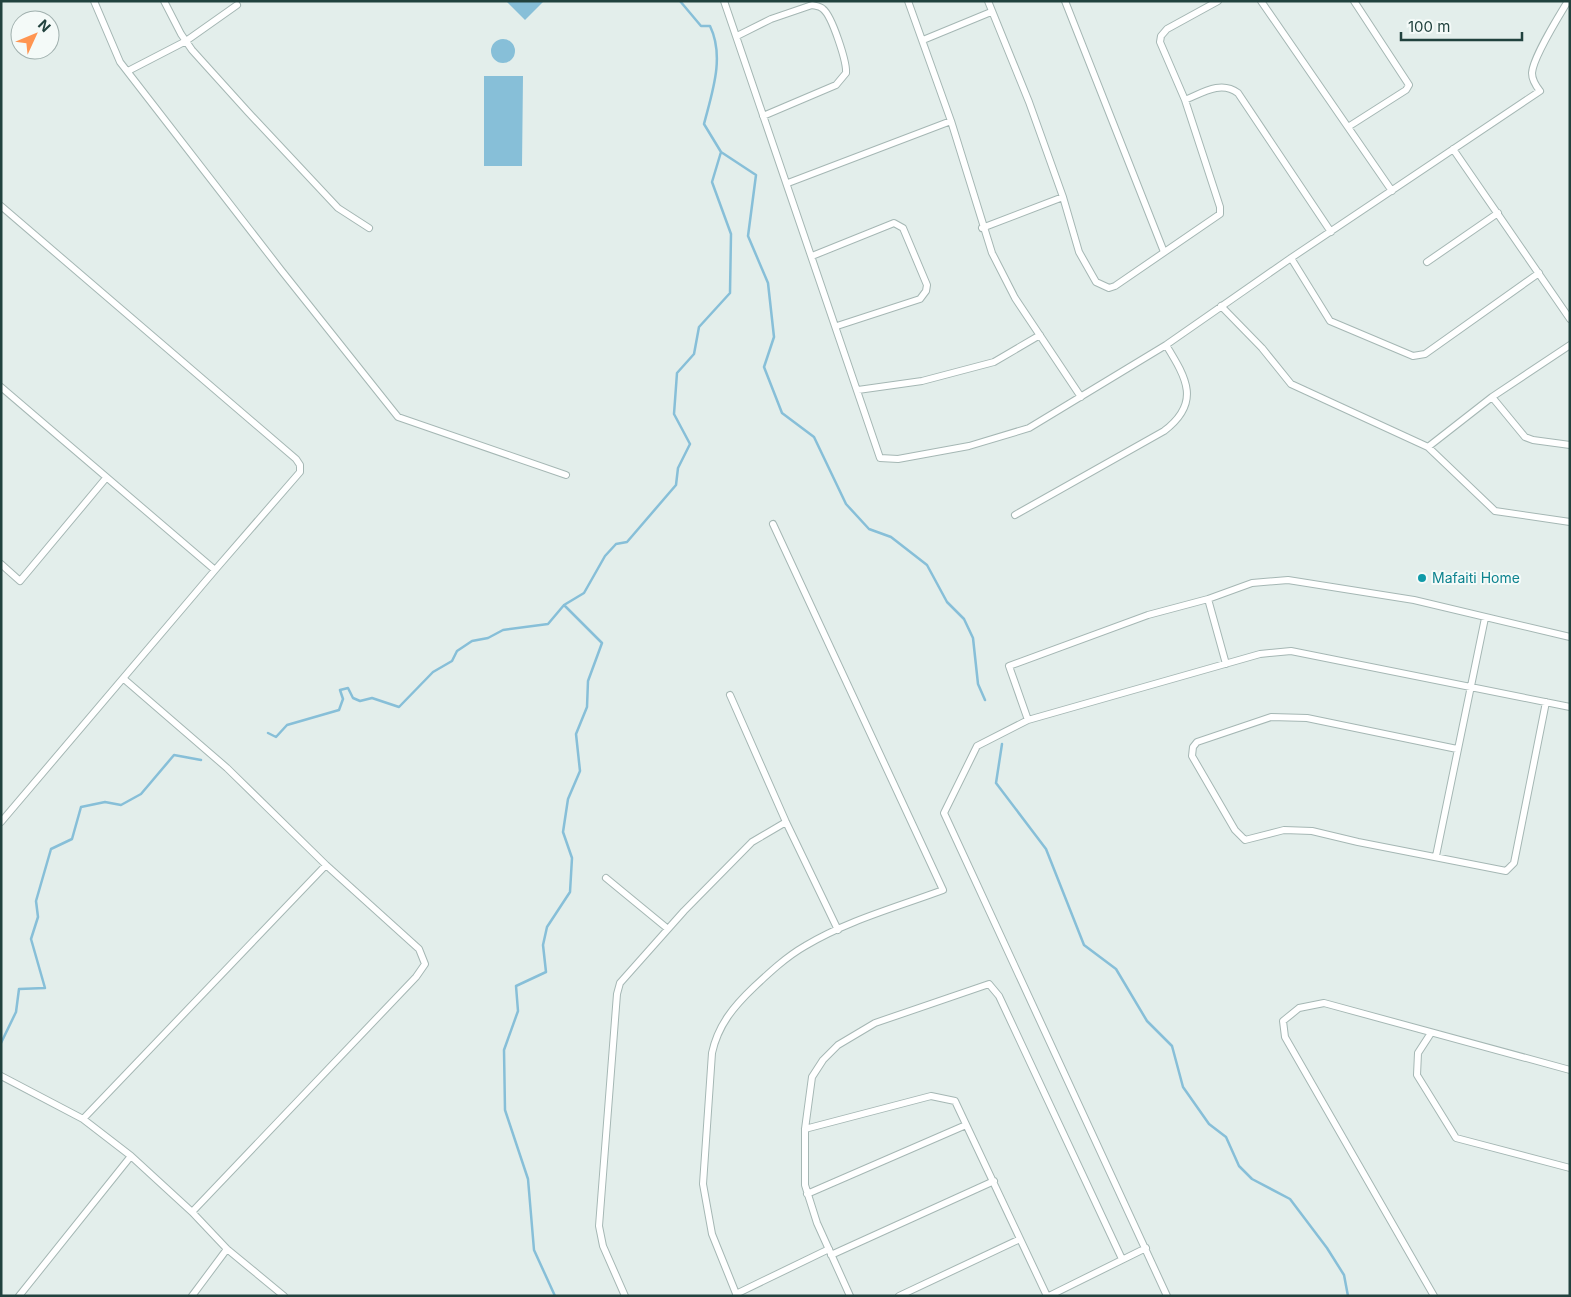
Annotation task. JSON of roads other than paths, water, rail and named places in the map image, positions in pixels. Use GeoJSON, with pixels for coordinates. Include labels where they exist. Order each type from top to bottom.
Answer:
{"type":"FeatureCollection","features":[{"type":"Feature","properties":{"kind":"street"},"geometry":{"type":"LineString","coordinates":[[94,1],[120,62],[281,270],[398,416],[566,475]]}},
{"type":"Feature","properties":{"kind":"street"},"geometry":{"type":"LineString","coordinates":[[164,1],[186,41],[260,126],[338,208],[369,228]]}},
{"type":"Feature","properties":{"kind":"street"},"geometry":{"type":"LineString","coordinates":[[724,1],[762,116],[788,183],[880,458],[898,459],[969,446],[1029,428],[1166,345],[1291,258],[1540,91],[1533,78],[1533,69],[1550,31],[1568,1]]}},
{"type":"Feature","properties":{"kind":"street"},"geometry":{"type":"LineString","coordinates":[[908,1],[951,121],[982,228],[1005,280],[1081,397]]}},
{"type":"Feature","properties":{"kind":"street"},"geometry":{"type":"LineString","coordinates":[[988,1],[1029,102],[1063,197],[1079,252],[1096,282],[1102,287],[1109,288],[1115,286],[1217,217],[1221,211],[1184,100],[1160,42],[1161,36],[1167,29],[1218,1]]}},
{"type":"Feature","properties":{"kind":"street"},"geometry":{"type":"LineString","coordinates":[[1065,1],[1164,252]]}},
{"type":"Feature","properties":{"kind":"street"},"geometry":{"type":"LineString","coordinates":[[1261,1],[1392,191]]}},
{"type":"Feature","properties":{"kind":"street"},"geometry":{"type":"LineString","coordinates":[[1348,127],[1409,85],[1354,1]]}},
{"type":"Feature","properties":{"kind":"street"},"geometry":{"type":"LineString","coordinates":[[128,71],[186,41],[237,5]]}},
{"type":"Feature","properties":{"kind":"street"},"geometry":{"type":"LineString","coordinates":[[737,36],[772,19],[812,5],[826,11],[842,52],[846,73],[836,85],[762,116]]}},
{"type":"Feature","properties":{"kind":"street"},"geometry":{"type":"LineString","coordinates":[[923,40],[992,12]]}},
{"type":"Feature","properties":{"kind":"street"},"geometry":{"type":"LineString","coordinates":[[1184,100],[1219,86],[1232,88],[1238,93],[1331,232]]}},
{"type":"Feature","properties":{"kind":"street"},"geometry":{"type":"LineString","coordinates":[[788,183],[951,121]]}},
{"type":"Feature","properties":{"kind":"street"},"geometry":{"type":"LineString","coordinates":[[1453,149],[1570,319]]}},
{"type":"Feature","properties":{"kind":"street"},"geometry":{"type":"LineString","coordinates":[[982,228],[1063,197]]}},
{"type":"Feature","properties":{"kind":"street"},"geometry":{"type":"LineString","coordinates":[[1,206],[300,465],[300,472],[1,822]]}},
{"type":"Feature","properties":{"kind":"street"},"geometry":{"type":"LineString","coordinates":[[1427,262],[1498,213]]}},
{"type":"Feature","properties":{"kind":"street"},"geometry":{"type":"LineString","coordinates":[[812,256],[894,223],[899,224],[903,228],[926,285],[924,295],[920,298],[836,326]]}},
{"type":"Feature","properties":{"kind":"street"},"geometry":{"type":"LineString","coordinates":[[1291,258],[1330,321],[1413,356],[1426,354],[1538,273]]}},
{"type":"Feature","properties":{"kind":"street"},"geometry":{"type":"LineString","coordinates":[[1221,306],[1262,348],[1290,384],[1428,447],[1495,511],[1570,522]]}},
{"type":"Feature","properties":{"kind":"street"},"geometry":{"type":"LineString","coordinates":[[858,390],[922,381],[994,362],[1040,334]]}},
{"type":"Feature","properties":{"kind":"street"},"geometry":{"type":"LineString","coordinates":[[1015,515],[1164,431],[1181,416],[1188,398],[1186,379],[1166,345]]}},
{"type":"Feature","properties":{"kind":"street"},"geometry":{"type":"LineString","coordinates":[[1428,447],[1492,397],[1570,345]]}},
{"type":"Feature","properties":{"kind":"street"},"geometry":{"type":"LineString","coordinates":[[1,387],[215,570]]}},
{"type":"Feature","properties":{"kind":"street"},"geometry":{"type":"LineString","coordinates":[[1492,397],[1525,437],[1533,440],[1570,445]]}},
{"type":"Feature","properties":{"kind":"street"},"geometry":{"type":"LineString","coordinates":[[1,564],[20,581],[106,478]]}},
{"type":"Feature","properties":{"kind":"street"},"geometry":{"type":"LineString","coordinates":[[773,524],[943,890],[838,930],[805,946],[780,964],[740,1000],[724,1019],[715,1036],[712,1053],[703,1184],[712,1234],[737,1295],[830,1252],[994,1181]]}},
{"type":"Feature","properties":{"kind":"street"},"geometry":{"type":"LineString","coordinates":[[1028,720],[1009,666],[1148,614],[1252,584],[1288,580],[1414,600],[1570,637]]}},
{"type":"Feature","properties":{"kind":"street"},"geometry":{"type":"LineString","coordinates":[[1208,598],[1226,664]]}},
{"type":"Feature","properties":{"kind":"street"},"geometry":{"type":"LineString","coordinates":[[1436,856],[1486,618]]}},
{"type":"Feature","properties":{"kind":"street"},"geometry":{"type":"LineString","coordinates":[[1167,1296],[944,813],[977,746],[1028,720],[1260,654],[1292,651],[1570,707]]}},
{"type":"Feature","properties":{"kind":"street"},"geometry":{"type":"LineString","coordinates":[[124,679],[227,768],[326,864],[419,948],[424,964],[416,977],[192,1212]]}},
{"type":"Feature","properties":{"kind":"street"},"geometry":{"type":"LineString","coordinates":[[730,695],[786,822],[838,930]]}},
{"type":"Feature","properties":{"kind":"street"},"geometry":{"type":"LineString","coordinates":[[1457,749],[1307,718],[1283,716],[1271,717],[1197,742],[1193,747],[1193,758],[1235,830],[1242,838],[1248,840],[1284,830],[1312,831],[1506,871],[1512,866],[1546,702]]}},
{"type":"Feature","properties":{"kind":"street"},"geometry":{"type":"LineString","coordinates":[[625,1296],[603,1246],[599,1226],[616,994],[625,975],[752,842],[786,822]]}},
{"type":"Feature","properties":{"kind":"street"},"geometry":{"type":"LineString","coordinates":[[83,1119],[326,864]]}},
{"type":"Feature","properties":{"kind":"street"},"geometry":{"type":"LineString","coordinates":[[606,878],[668,929]]}},
{"type":"Feature","properties":{"kind":"street"},"geometry":{"type":"LineString","coordinates":[[850,1296],[817,1223],[807,1194],[804,1177],[805,1129],[812,1077],[823,1060],[838,1046],[875,1023],[989,984],[999,996],[1122,1259]]}},
{"type":"Feature","properties":{"kind":"street"},"geometry":{"type":"LineString","coordinates":[[1434,1296],[1285,1037],[1283,1021],[1299,1008],[1324,1003],[1570,1070]]}},
{"type":"Feature","properties":{"kind":"street"},"geometry":{"type":"LineString","coordinates":[[1431,1033],[1418,1054],[1417,1075],[1456,1138],[1570,1168]]}},
{"type":"Feature","properties":{"kind":"street"},"geometry":{"type":"LineString","coordinates":[[1,1076],[83,1119],[131,1156],[192,1212],[227,1250],[284,1296]]}},
{"type":"Feature","properties":{"kind":"street"},"geometry":{"type":"LineString","coordinates":[[805,1129],[931,1096],[955,1101],[1048,1296],[1146,1248]]}},
{"type":"Feature","properties":{"kind":"street"},"geometry":{"type":"LineString","coordinates":[[807,1194],[966,1124]]}},
{"type":"Feature","properties":{"kind":"street"},"geometry":{"type":"LineString","coordinates":[[18,1296],[131,1156]]}},
{"type":"Feature","properties":{"kind":"street"},"geometry":{"type":"LineString","coordinates":[[900,1296],[1020,1239]]}},
{"type":"Feature","properties":{"kind":"street"},"geometry":{"type":"LineString","coordinates":[[192,1296],[227,1250]]}},
{"type":"Feature","properties":{"kind":"water"},"geometry":{"type":"Polygon","coordinates":[[[506,1],[544,1],[525,20],[506,1]]]}},
{"type":"Feature","properties":{"kind":"water"},"geometry":{"type":"Polygon","coordinates":[[[498,39],[508,39],[515,46],[515,56],[508,63],[498,63],[491,56],[491,46],[498,39]]]}},
{"type":"Feature","properties":{"kind":"water"},"geometry":{"type":"Polygon","coordinates":[[[484,76],[523,76],[522,166],[484,166],[484,76]]]}},
{"type":"Feature","properties":{"kind":"waterway"},"geometry":{"type":"LineString","coordinates":[[268,733],[276,737],[287,725],[339,710],[343,699],[340,690],[348,688],[353,698],[360,701],[372,698],[399,707],[433,672],[452,661],[457,651],[472,641],[488,638],[503,630],[548,624],[564,605],[584,593],[605,556],[616,544],[627,542],[676,485],[678,468],[690,444],[674,414],[677,373],[694,354],[699,327],[730,293],[731,234],[712,182],[721,152],[704,124],[716,75],[717,50],[710,26],[701,26],[680,1]]}},
{"type":"Feature","properties":{"kind":"waterway"},"geometry":{"type":"LineString","coordinates":[[721,152],[756,175],[748,236],[768,283],[774,337],[764,367],[782,413],[814,437],[846,504],[869,529],[891,537],[927,565],[947,602],[964,619],[973,638],[978,684],[985,700]]}},
{"type":"Feature","properties":{"kind":"waterway"},"geometry":{"type":"LineString","coordinates":[[555,1296],[534,1250],[528,1179],[505,1110],[504,1050],[518,1011],[516,986],[546,972],[543,945],[547,927],[570,892],[572,858],[563,832],[568,799],[580,771],[576,734],[587,707],[588,681],[602,643],[564,605]]}},
{"type":"Feature","properties":{"kind":"waterway"},"geometry":{"type":"LineString","coordinates":[[1002,744],[996,783],[1046,849],[1084,945],[1116,969],[1147,1021],[1172,1046],[1183,1087],[1209,1124],[1226,1137],[1239,1166],[1252,1179],[1290,1199],[1327,1248],[1344,1275],[1348,1296]]}},
{"type":"Feature","properties":{"kind":"waterway"},"geometry":{"type":"LineString","coordinates":[[1,1043],[16,1012],[19,989],[45,988],[31,939],[38,917],[36,901],[51,849],[72,839],[81,807],[105,802],[121,805],[141,794],[174,755],[201,760]]}},
{"type":"Feature","properties":{"kind":"place","name":"Mafaiti Home"},"geometry":{"type":"Point","coordinates":[1422,578]}}]}
